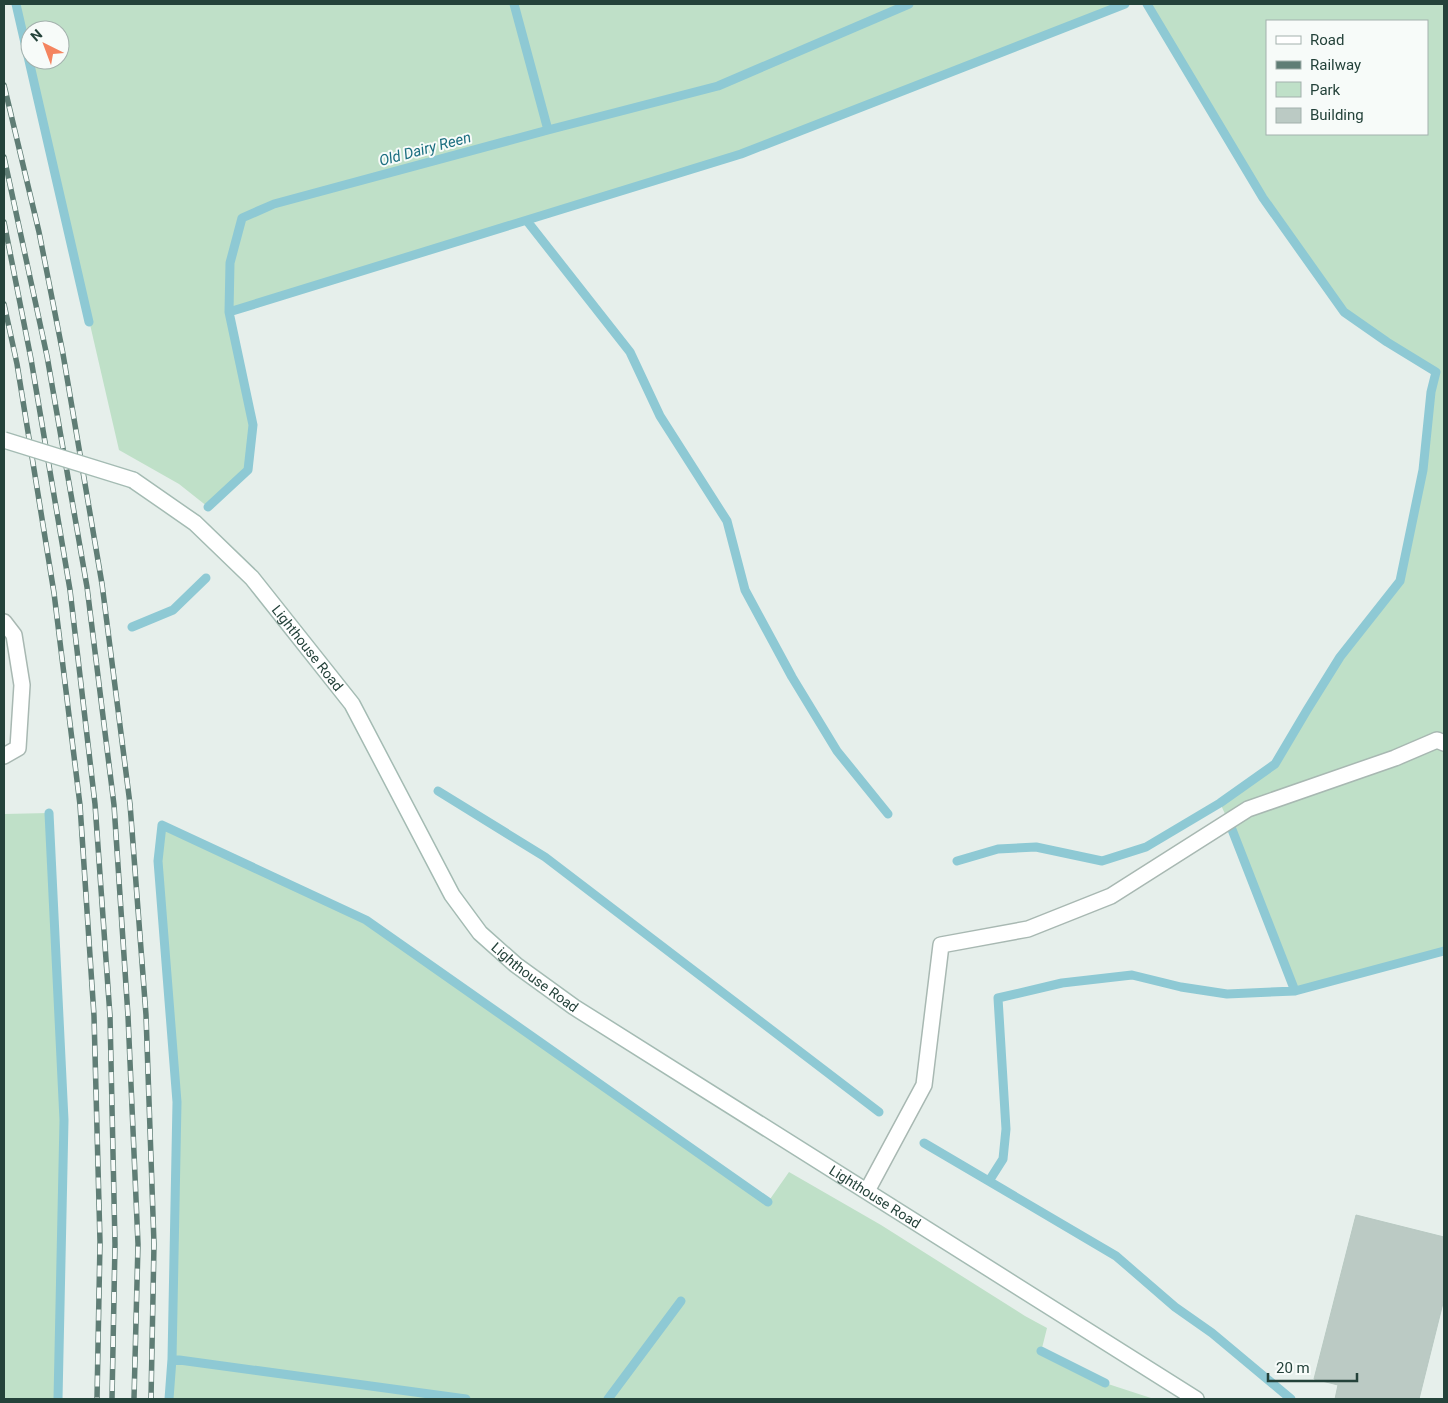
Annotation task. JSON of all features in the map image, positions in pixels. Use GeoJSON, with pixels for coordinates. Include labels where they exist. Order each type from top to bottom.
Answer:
{"type":"FeatureCollection","features":[{"type":"Feature","properties":{"kind":"main road","name":"Lighthouse Road"},"geometry":{"type":"LineString","coordinates":[[4,440],[133,480],[195,523],[252,578],[352,704],[452,895],[480,933],[516,965],[574,1008],[1196,1399]]}},
{"type":"Feature","properties":{"kind":"main road"},"geometry":{"type":"LineString","coordinates":[[4,622],[14,635],[22,685],[18,748],[4,756]]}},
{"type":"Feature","properties":{"kind":"main road"},"geometry":{"type":"LineString","coordinates":[[867,1191],[924,1085],[941,945],[1028,929],[1111,896],[1248,809],[1395,758],[1436,740],[1444,742]]}},
{"type":"Feature","properties":{"kind":"green space"},"geometry":{"type":"Polygon","coordinates":[[[16,4],[1125,4],[741,154],[230,312],[253,425],[248,470],[208,507],[179,484],[119,450],[31,70],[70,70],[70,20],[20,21],[16,4]]]}},
{"type":"Feature","properties":{"kind":"green space"},"geometry":{"type":"Polygon","coordinates":[[[1147,4],[1444,4],[1444,951],[1295,991],[1220,803],[1276,764],[1340,657],[1400,581],[1423,470],[1431,392],[1436,372],[1387,342],[1344,312],[1263,198],[1147,4]]]}},
{"type":"Feature","properties":{"kind":"green space"},"geometry":{"type":"Polygon","coordinates":[[[49,813],[64,1120],[58,1399],[4,1399],[4,814],[49,813]]]}},
{"type":"Feature","properties":{"kind":"green space"},"geometry":{"type":"Polygon","coordinates":[[[162,825],[366,920],[768,1202],[789,1172],[881,1225],[1047,1328],[1041,1352],[1105,1383],[1154,1399],[169,1399],[172,1359],[177,1102],[158,861],[162,825]]]}},
{"type":"Feature","properties":{"kind":"building"},"geometry":{"type":"Polygon","coordinates":[[[1356,1215],[1444,1237],[1444,1299],[1419,1399],[1335,1399],[1338,1385],[1314,1379],[1356,1215]]]}},
{"type":"Feature","properties":{"kind":"waterway"},"geometry":{"type":"LineString","coordinates":[[16,4],[89,322]]}},
{"type":"Feature","properties":{"kind":"waterway"},"geometry":{"type":"LineString","coordinates":[[514,4],[548,130]]}},
{"type":"Feature","properties":{"kind":"waterway","name":"Old Dairy Reen"},"geometry":{"type":"LineString","coordinates":[[208,507],[248,470],[253,425],[229,312],[230,263],[242,218],[274,204],[718,86],[909,4]]}},
{"type":"Feature","properties":{"kind":"waterway"},"geometry":{"type":"LineString","coordinates":[[229,312],[741,154],[1125,4]]}},
{"type":"Feature","properties":{"kind":"waterway"},"geometry":{"type":"LineString","coordinates":[[957,861],[998,849],[1036,847],[1102,861],[1146,847],[1220,803],[1275,764],[1340,657],[1400,581],[1423,470],[1431,392],[1436,372],[1387,342],[1344,312],[1263,198],[1147,4]]}},
{"type":"Feature","properties":{"kind":"waterway"},"geometry":{"type":"LineString","coordinates":[[527,221],[630,352],[660,416],[727,521],[745,590],[792,677],[837,751],[888,814]]}},
{"type":"Feature","properties":{"kind":"waterway","name":"Old Dairy Reen"},"geometry":{"type":"LineString","coordinates":[[132,627],[173,610],[206,578]]}},
{"type":"Feature","properties":{"kind":"waterway"},"geometry":{"type":"LineString","coordinates":[[438,791],[545,857],[879,1112]]}},
{"type":"Feature","properties":{"kind":"waterway"},"geometry":{"type":"LineString","coordinates":[[49,813],[64,1120],[58,1399]]}},
{"type":"Feature","properties":{"kind":"waterway"},"geometry":{"type":"LineString","coordinates":[[169,1399],[172,1359],[177,1102],[158,861],[162,825],[366,920],[768,1202]]}},
{"type":"Feature","properties":{"kind":"waterway"},"geometry":{"type":"LineString","coordinates":[[1231,827],[1295,991]]}},
{"type":"Feature","properties":{"kind":"waterway"},"geometry":{"type":"LineString","coordinates":[[989,1181],[1003,1159],[1006,1129],[998,998],[1062,983],[1132,975],[1181,987],[1227,994],[1295,991],[1444,951]]}},
{"type":"Feature","properties":{"kind":"waterway"},"geometry":{"type":"LineString","coordinates":[[924,1143],[1116,1256],[1175,1307],[1212,1333],[1291,1399]]}},
{"type":"Feature","properties":{"kind":"waterway"},"geometry":{"type":"LineString","coordinates":[[608,1399],[681,1301]]}},
{"type":"Feature","properties":{"kind":"waterway"},"geometry":{"type":"LineString","coordinates":[[1041,1351],[1105,1383]]}},
{"type":"Feature","properties":{"kind":"waterway"},"geometry":{"type":"LineString","coordinates":[[172,1359],[466,1399]]}},
{"type":"Feature","properties":{"kind":"railway"},"geometry":{"type":"LineString","coordinates":[[4,85],[39,232],[63,354],[102,584],[130,804],[146,1015],[154,1244],[151,1399]]}},
{"type":"Feature","properties":{"kind":"railway"},"geometry":{"type":"LineString","coordinates":[[4,157],[47,356],[87,587],[114,805],[128,1016],[138,1244],[134,1399]]}},
{"type":"Feature","properties":{"kind":"railway"},"geometry":{"type":"LineString","coordinates":[[4,222],[31,359],[70,590],[95,804],[110,1016],[115,1244],[112,1399]]}},
{"type":"Feature","properties":{"kind":"railway"},"geometry":{"type":"LineString","coordinates":[[4,304],[17,364],[54,593],[80,805],[94,1016],[100,1242],[97,1399]]}}]}
